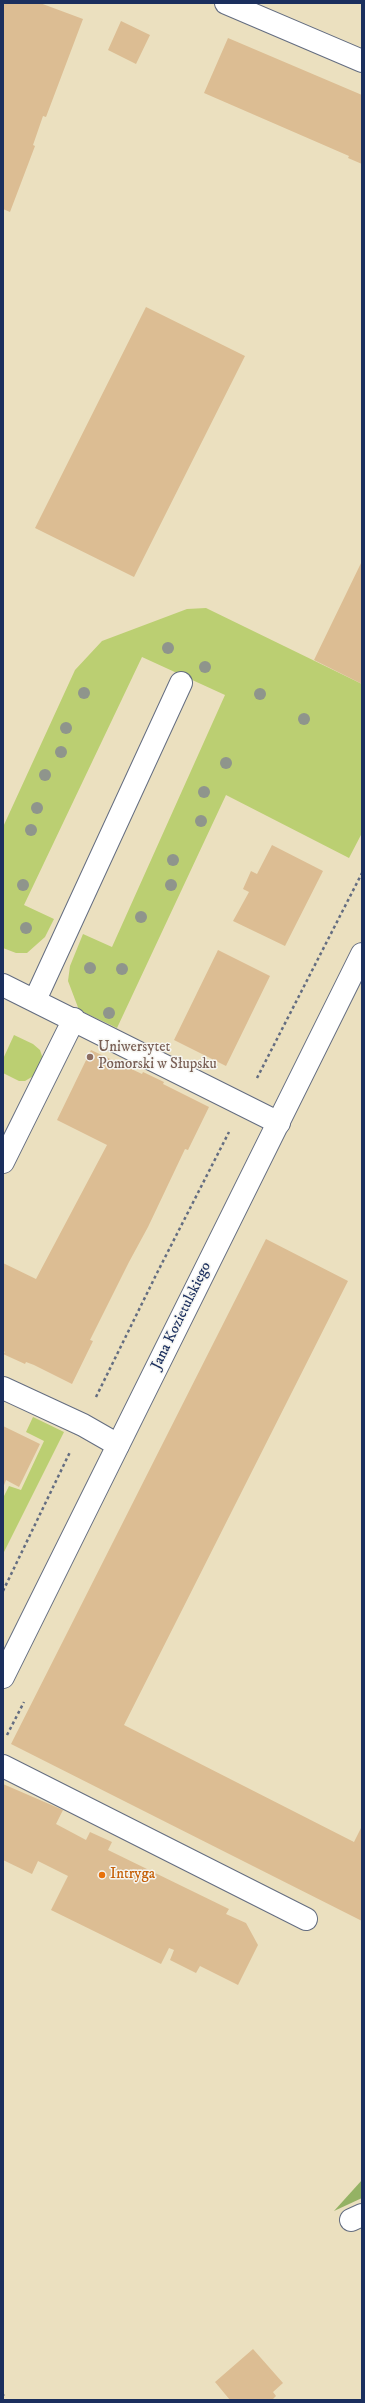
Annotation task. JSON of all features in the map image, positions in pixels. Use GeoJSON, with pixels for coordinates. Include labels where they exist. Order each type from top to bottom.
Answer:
{"type":"FeatureCollection","features":[{"type":"Feature","properties":{"kind":"street"},"geometry":{"type":"LineString","coordinates":[[226,3],[362,61]]}},
{"type":"Feature","properties":{"kind":"street"},"geometry":{"type":"LineString","coordinates":[[35,1000],[181,683]]}},
{"type":"Feature","properties":{"kind":"street","name":"Jana Kozietulskiego"},"geometry":{"type":"LineString","coordinates":[[3,1677],[362,954]]}},
{"type":"Feature","properties":{"kind":"street"},"geometry":{"type":"LineString","coordinates":[[3,985],[74,1019],[279,1123]]}},
{"type":"Feature","properties":{"kind":"street"},"geometry":{"type":"LineString","coordinates":[[3,1162],[74,1019]]}},
{"type":"Feature","properties":{"kind":"street"},"geometry":{"type":"LineString","coordinates":[[3,1388],[83,1425],[118,1446]]}},
{"type":"Feature","properties":{"kind":"street"},"geometry":{"type":"LineString","coordinates":[[3,1766],[306,1919]]}},
{"type":"Feature","properties":{"kind":"path"},"geometry":{"type":"LineString","coordinates":[[3,1591],[156,1273],[362,873]]}},
{"type":"Feature","properties":{"kind":"green space"},"geometry":{"type":"Polygon","coordinates":[[[206,608],[362,684],[362,833],[349,858],[226,795],[117,1028],[79,1010],[68,981],[70,966],[83,934],[112,947],[225,695],[142,657],[24,905],[54,919],[45,937],[27,953],[16,953],[3,948],[3,827],[75,670],[102,641],[187,609],[206,608]]]}},
{"type":"Feature","properties":{"kind":"green space"},"geometry":{"type":"Polygon","coordinates":[[[14,1035],[33,1044],[40,1050],[42,1056],[42,1063],[35,1075],[25,1081],[19,1081],[3,1073],[3,1059],[14,1035]]]}},
{"type":"Feature","properties":{"kind":"green space"},"geometry":{"type":"Polygon","coordinates":[[[33,1417],[64,1432],[3,1554],[3,1498],[9,1486],[21,1490],[44,1441],[26,1432],[33,1417]]]}},
{"type":"Feature","properties":{"kind":"green space"},"geometry":{"type":"Polygon","coordinates":[[[362,2180],[362,2198],[334,2211],[362,2180]]]}},
{"type":"Feature","properties":{"kind":"building"},"geometry":{"type":"Polygon","coordinates":[[[3,3],[40,3],[83,19],[46,117],[43,116],[33,145],[35,146],[10,212],[3,209],[3,3]]]}},
{"type":"Feature","properties":{"kind":"building"},"geometry":{"type":"Polygon","coordinates":[[[121,21],[150,35],[136,64],[108,50],[121,21]]]}},
{"type":"Feature","properties":{"kind":"building"},"geometry":{"type":"Polygon","coordinates":[[[228,38],[362,95],[362,164],[348,158],[349,156],[204,93],[228,38]]]}},
{"type":"Feature","properties":{"kind":"building"},"geometry":{"type":"Polygon","coordinates":[[[146,307],[245,356],[134,577],[35,528],[146,307]]]}},
{"type":"Feature","properties":{"kind":"building"},"geometry":{"type":"Polygon","coordinates":[[[362,561],[362,684],[314,660],[362,561]]]}},
{"type":"Feature","properties":{"kind":"building"},"geometry":{"type":"Polygon","coordinates":[[[272,845],[323,871],[285,946],[233,921],[249,892],[243,889],[251,871],[257,874],[272,845]]]}},
{"type":"Feature","properties":{"kind":"building"},"geometry":{"type":"Polygon","coordinates":[[[218,950],[270,976],[226,1066],[174,1040],[218,950]]]}},
{"type":"Feature","properties":{"kind":"building"},"geometry":{"type":"Polygon","coordinates":[[[91,1050],[142,1074],[143,1072],[164,1082],[163,1084],[209,1107],[188,1150],[185,1149],[148,1227],[90,1340],[93,1341],[72,1384],[34,1365],[26,1362],[25,1364],[3,1354],[5,1352],[3,1351],[3,1263],[36,1279],[107,1145],[57,1120],[91,1050]]]}},
{"type":"Feature","properties":{"kind":"building"},"geometry":{"type":"Polygon","coordinates":[[[266,1239],[348,1281],[124,1725],[354,1842],[362,1826],[362,1921],[11,1744],[266,1239]]]}},
{"type":"Feature","properties":{"kind":"building"},"geometry":{"type":"Polygon","coordinates":[[[3,1426],[40,1444],[19,1487],[6,1480],[3,1488],[3,1426]]]}},
{"type":"Feature","properties":{"kind":"building"},"geometry":{"type":"Polygon","coordinates":[[[3,1784],[63,1810],[56,1824],[86,1840],[90,1832],[112,1842],[108,1850],[229,1909],[226,1914],[246,1923],[258,1945],[238,1985],[200,1966],[196,1973],[170,1960],[174,1950],[169,1948],[161,1964],[51,1910],[68,1876],[38,1861],[32,1874],[3,1860],[3,1784]]]}},
{"type":"Feature","properties":{"kind":"building"},"geometry":{"type":"Polygon","coordinates":[[[253,2349],[283,2383],[273,2392],[276,2396],[272,2400],[230,2400],[215,2382],[253,2349]]]}},
{"type":"Feature","properties":{"kind":"place","name":"Uniwersytet Pomorski w Słupsku"},"geometry":{"type":"Point","coordinates":[90,1057]}},
{"type":"Feature","properties":{"kind":"place","name":"Intryga"},"geometry":{"type":"Point","coordinates":[102,1875]}}]}
